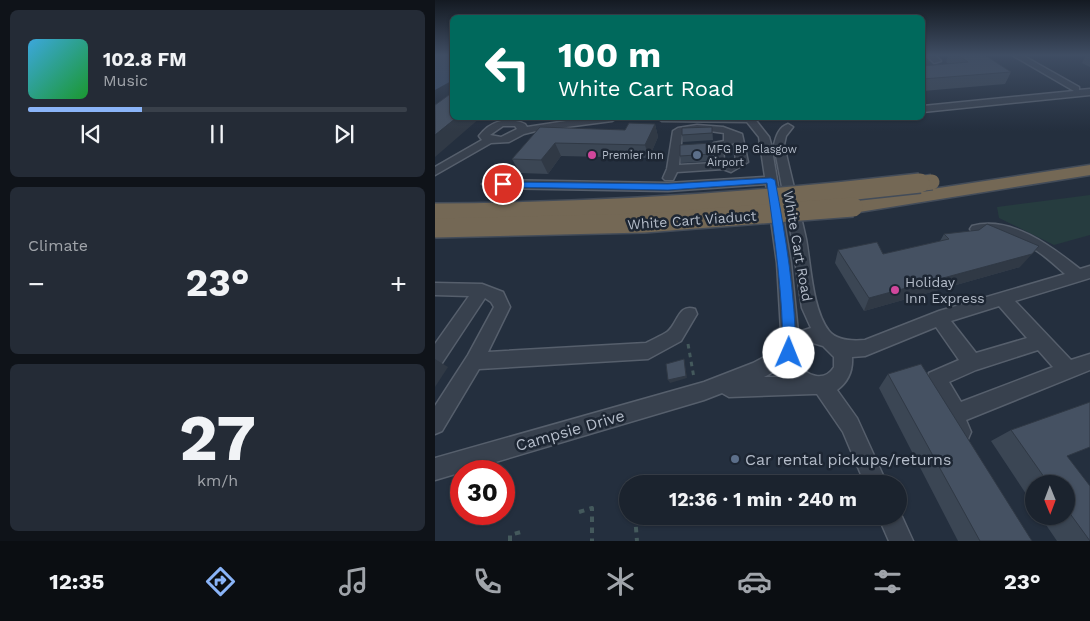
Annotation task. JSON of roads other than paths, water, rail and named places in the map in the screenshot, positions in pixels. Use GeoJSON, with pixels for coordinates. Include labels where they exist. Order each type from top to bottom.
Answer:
{"type":"FeatureCollection","features":[{"type":"Feature","properties":{"kind":"highway","name":"White Cart Viaduct"},"geometry":{"type":"LineString","coordinates":[[435,213],[600,210],[752,202],[992,174],[1090,156]]}},
{"type":"Feature","properties":{"kind":"highway"},"geometry":{"type":"LineString","coordinates":[[1012,190],[1090,170]]}},
{"type":"Feature","properties":{"kind":"highway"},"geometry":{"type":"LineString","coordinates":[[1012,190],[1090,185]]}},
{"type":"Feature","properties":{"kind":"highway","name":"White Cart Viaduct"},"geometry":{"type":"LineString","coordinates":[[435,228],[622,225],[705,220],[853,208],[1012,190]]}},
{"type":"Feature","properties":{"kind":"street"},"geometry":{"type":"LineString","coordinates":[[1061,80],[1076,89]]}},
{"type":"Feature","properties":{"kind":"street"},"geometry":{"type":"LineString","coordinates":[[1006,100],[1032,94],[1090,88]]}},
{"type":"Feature","properties":{"kind":"street"},"geometry":{"type":"LineString","coordinates":[[925,109],[1090,92]]}},
{"type":"Feature","properties":{"kind":"street"},"geometry":{"type":"LineString","coordinates":[[489,140],[484,136],[486,132],[503,120],[519,124],[522,126],[522,131]]}},
{"type":"Feature","properties":{"kind":"street"},"geometry":{"type":"LineString","coordinates":[[435,172],[489,140],[506,140],[522,131],[583,120]]}},
{"type":"Feature","properties":{"kind":"street"},"geometry":{"type":"LineString","coordinates":[[721,120],[751,121],[767,130],[791,122]]}},
{"type":"Feature","properties":{"kind":"street","name":"White Cart Road"},"geometry":{"type":"LineString","coordinates":[[751,121],[764,137],[766,144],[785,263],[790,351]]}},
{"type":"Feature","properties":{"kind":"street","name":"White Cart Road"},"geometry":{"type":"LineString","coordinates":[[791,122],[781,135],[779,145],[799,240],[810,308],[830,341]]}},
{"type":"Feature","properties":{"kind":"street"},"geometry":{"type":"LineString","coordinates":[[668,187],[679,147],[678,131],[715,128],[729,131],[738,136],[742,162],[727,168],[673,169]]}},
{"type":"Feature","properties":{"kind":"street"},"geometry":{"type":"LineString","coordinates":[[729,131],[729,143],[716,145],[719,161],[727,168],[730,183]]}},
{"type":"Feature","properties":{"kind":"street","name":"White Cart Road"},"geometry":{"type":"LineString","coordinates":[[489,184],[668,187],[771,180]]}},
{"type":"Feature","properties":{"kind":"street"},"geometry":{"type":"LineString","coordinates":[[977,229],[1012,232],[1031,239],[1084,274]]}},
{"type":"Feature","properties":{"kind":"street"},"geometry":{"type":"LineString","coordinates":[[872,475],[850,425],[817,386],[797,377],[791,369],[790,351],[798,340],[805,336],[830,341],[854,349],[865,348],[939,318],[1084,274]]}},
{"type":"Feature","properties":{"kind":"street"},"geometry":{"type":"LineString","coordinates":[[435,289],[482,290],[497,297],[502,307],[473,361],[435,424]]}},
{"type":"Feature","properties":{"kind":"street"},"geometry":{"type":"LineString","coordinates":[[436,357],[482,290]]}},
{"type":"Feature","properties":{"kind":"street"},"geometry":{"type":"LineString","coordinates":[[1003,298],[1068,370]]}},
{"type":"Feature","properties":{"kind":"street"},"geometry":{"type":"LineString","coordinates":[[473,361],[648,351],[675,336],[689,314]]}},
{"type":"Feature","properties":{"kind":"street"},"geometry":{"type":"LineString","coordinates":[[939,318],[972,363]]}},
{"type":"Feature","properties":{"kind":"street"},"geometry":{"type":"LineString","coordinates":[[817,386],[839,379],[843,372],[845,363],[843,354],[830,341]]}},
{"type":"Feature","properties":{"kind":"street"},"geometry":{"type":"LineString","coordinates":[[973,450],[952,416],[952,404],[935,379],[972,363],[1041,341]]}},
{"type":"Feature","properties":{"kind":"street","name":"Campsie Drive"},"geometry":{"type":"LineString","coordinates":[[435,468],[701,392],[759,370],[790,351]]}},
{"type":"Feature","properties":{"kind":"street"},"geometry":{"type":"LineString","coordinates":[[952,416],[1090,362]]}},
{"type":"Feature","properties":{"kind":"street","name":"Campsie Drive"},"geometry":{"type":"LineString","coordinates":[[701,392],[747,386],[817,386]]}},
{"type":"Feature","properties":{"kind":"street"},"geometry":{"type":"LineString","coordinates":[[894,525],[901,541]]}},
{"type":"Feature","properties":{"kind":"water"},"geometry":{"type":"Polygon","coordinates":[[[435,80],[450,80],[450,82],[435,90],[435,80]]]}},
{"type":"Feature","properties":{"kind":"place","name":"Premier Inn"},"geometry":{"type":"Point","coordinates":[592,155]}},
{"type":"Feature","properties":{"kind":"place","name":"MFG BP Glasgow Airport"},"geometry":{"type":"Point","coordinates":[697,155]}},
{"type":"Feature","properties":{"kind":"place","name":"Holiday Inn Express"},"geometry":{"type":"Point","coordinates":[895,290]}},
{"type":"Feature","properties":{"kind":"place","name":"Car rental pickups/returns"},"geometry":{"type":"Point","coordinates":[735,459]}}]}
